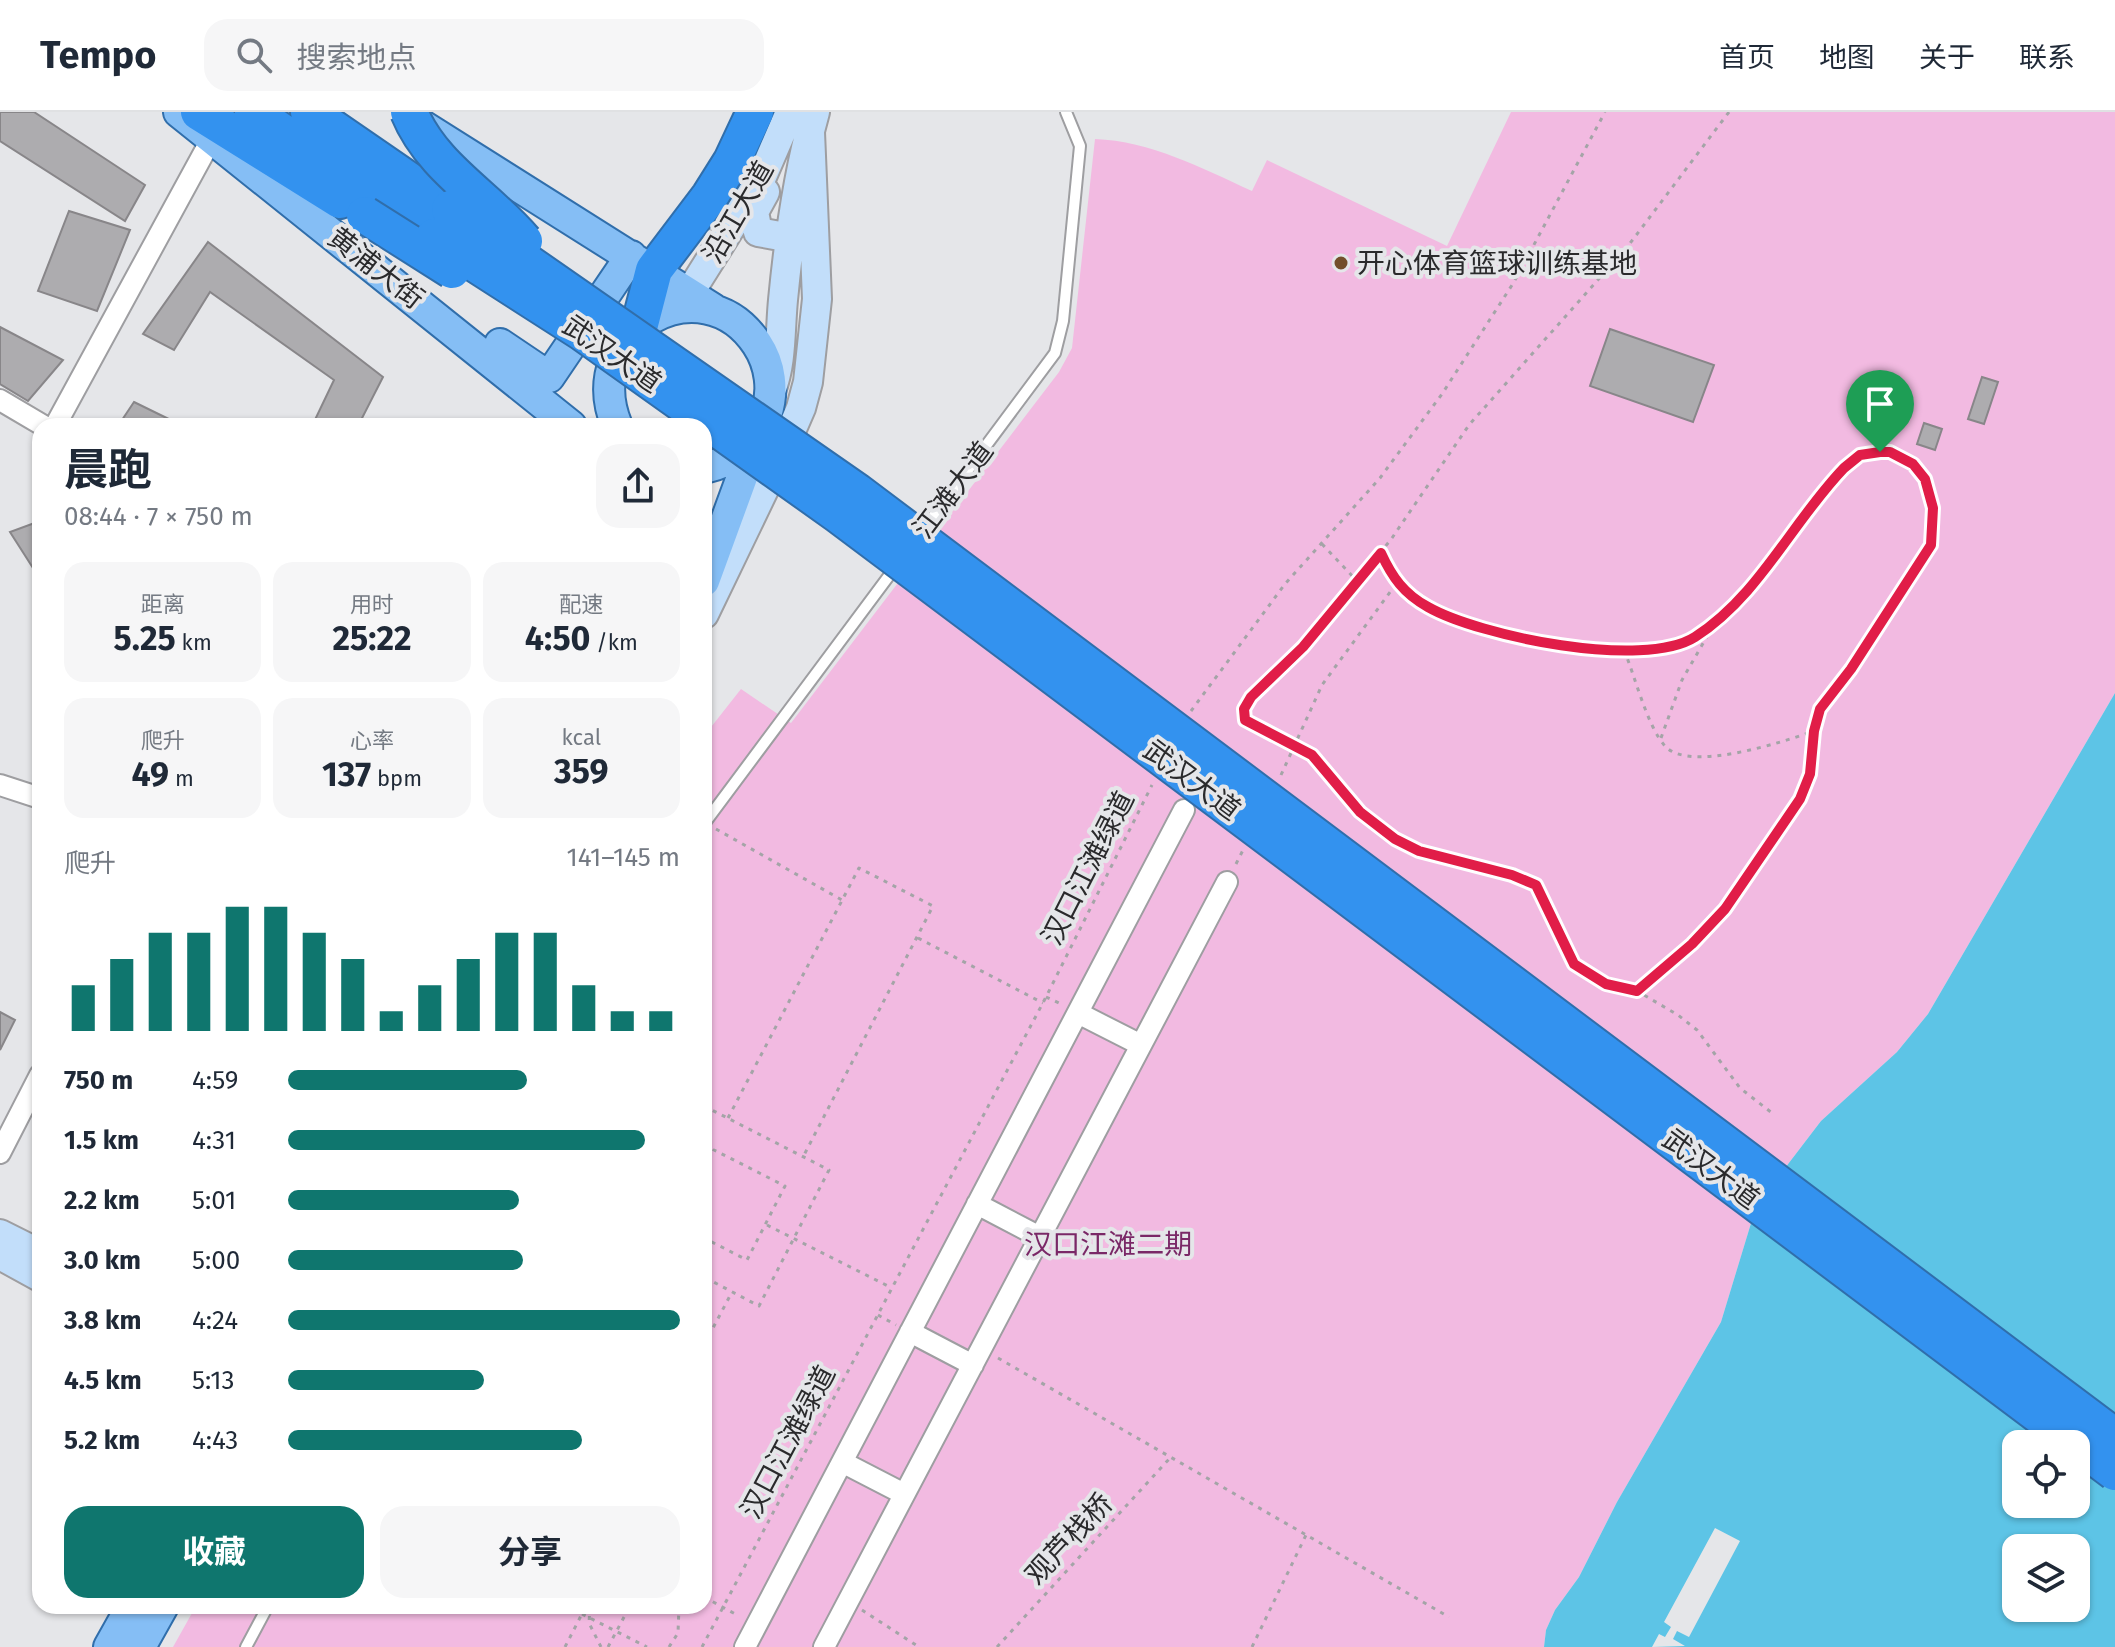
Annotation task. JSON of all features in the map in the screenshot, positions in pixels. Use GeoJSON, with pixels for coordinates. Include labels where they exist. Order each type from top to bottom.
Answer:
{"type":"FeatureCollection","features":[{"type":"Feature","properties":{"kind":"highway","name":"武汉大道"},"geometry":{"type":"LineString","coordinates":[[253,112],[434,237],[582,332],[703,418]]}},
{"type":"Feature","properties":{"kind":"highway","name":"武汉大道"},"geometry":{"type":"LineString","coordinates":[[309,112],[857,492],[2115,1437]]}},
{"type":"Feature","properties":{"kind":"highway"},"geometry":{"type":"LineString","coordinates":[[409,112],[433,154],[506,219],[567,290]]}},
{"type":"Feature","properties":{"kind":"highway"},"geometry":{"type":"LineString","coordinates":[[640,324],[642,263],[710,196],[732,161],[755,112]]}},
{"type":"Feature","properties":{"kind":"highway"},"geometry":{"type":"LineString","coordinates":[[206,125],[516,311],[582,332]]}},
{"type":"Feature","properties":{"kind":"highway","name":"武汉大道"},"geometry":{"type":"LineString","coordinates":[[712,425],[839,515],[2115,1472]]}},
{"type":"Feature","properties":{"kind":"main road","name":"黄浦大街"},"geometry":{"type":"LineString","coordinates":[[179,112],[206,125],[561,418]]}},
{"type":"Feature","properties":{"kind":"main road"},"geometry":{"type":"LineString","coordinates":[[401,112],[642,263],[685,301],[721,314],[745,329],[762,352],[771,393]]}},
{"type":"Feature","properties":{"kind":"main road"},"geometry":{"type":"LineString","coordinates":[[712,559],[758,433],[779,363],[805,119]]}},
{"type":"Feature","properties":{"kind":"main road"},"geometry":{"type":"LineString","coordinates":[[712,597],[787,441],[808,382],[817,299],[805,119]]}},
{"type":"Feature","properties":{"kind":"main road","name":"沿江大道"},"geometry":{"type":"LineString","coordinates":[[685,301],[732,229],[777,144],[805,119]]}},
{"type":"Feature","properties":{"kind":"main road"},"geometry":{"type":"LineString","coordinates":[[777,144],[778,171],[756,206],[754,224],[760,235],[791,238]]}},
{"type":"Feature","properties":{"kind":"main road"},"geometry":{"type":"LineString","coordinates":[[414,298],[444,308],[549,377],[642,263]]}},
{"type":"Feature","properties":{"kind":"main road"},"geometry":{"type":"LineString","coordinates":[[615,418],[609,399],[610,371],[621,345],[640,324],[685,301]]}},
{"type":"Feature","properties":{"kind":"main road"},"geometry":{"type":"LineString","coordinates":[[712,465],[739,454],[758,433]]}},
{"type":"Feature","properties":{"kind":"main road"},"geometry":{"type":"LineString","coordinates":[[0,1234],[32,1250]]}},
{"type":"Feature","properties":{"kind":"main road"},"geometry":{"type":"LineString","coordinates":[[0,1255],[32,1273]]}},
{"type":"Feature","properties":{"kind":"main road"},"geometry":{"type":"LineString","coordinates":[[109,1647],[128,1614]]}},
{"type":"Feature","properties":{"kind":"main road"},"geometry":{"type":"LineString","coordinates":[[140,1647],[159,1614]]}},
{"type":"Feature","properties":{"kind":"street"},"geometry":{"type":"LineString","coordinates":[[59,418],[206,125]]}},
{"type":"Feature","properties":{"kind":"street"},"geometry":{"type":"LineString","coordinates":[[0,400],[32,419]]}},
{"type":"Feature","properties":{"kind":"street"},"geometry":{"type":"LineString","coordinates":[[0,785],[32,795]]}},
{"type":"Feature","properties":{"kind":"street"},"geometry":{"type":"LineString","coordinates":[[745,1647],[1184,810]]}},
{"type":"Feature","properties":{"kind":"street"},"geometry":{"type":"LineString","coordinates":[[824,1647],[1227,882]]}},
{"type":"Feature","properties":{"kind":"street"},"geometry":{"type":"LineString","coordinates":[[1078,1013],[1141,1045]]}},
{"type":"Feature","properties":{"kind":"street"},"geometry":{"type":"LineString","coordinates":[[0,1153],[32,1091]]}},
{"type":"Feature","properties":{"kind":"street"},"geometry":{"type":"LineString","coordinates":[[977,1204],[1040,1237]]}},
{"type":"Feature","properties":{"kind":"street"},"geometry":{"type":"LineString","coordinates":[[910,1332],[973,1365]]}},
{"type":"Feature","properties":{"kind":"street"},"geometry":{"type":"LineString","coordinates":[[842,1462],[904,1494]]}},
{"type":"Feature","properties":{"kind":"lane","name":"江滩大道"},"geometry":{"type":"LineString","coordinates":[[712,813],[1055,353],[1063,321],[1080,146],[1066,112]]}},
{"type":"Feature","properties":{"kind":"lane"},"geometry":{"type":"LineString","coordinates":[[246,1647],[264,1614]]}},
{"type":"Feature","properties":{"kind":"path"},"geometry":{"type":"LineString","coordinates":[[1187,717],[1243,637],[1380,478],[1449,383],[1514,282],[1605,112]]}},
{"type":"Feature","properties":{"kind":"path"},"geometry":{"type":"LineString","coordinates":[[1729,112],[1628,246],[1469,425],[1358,582],[1244,709],[1251,724],[1312,755],[1360,812],[1395,839],[1431,855],[1512,875],[1536,885],[1574,964],[1606,984],[1637,991],[1697,1030],[1740,1088],[1772,1113]]}},
{"type":"Feature","properties":{"kind":"path"},"geometry":{"type":"LineString","coordinates":[[1381,553],[1397,583],[1426,606],[1488,632],[1624,650],[1681,644],[1714,622],[1758,578],[1815,501],[1854,458],[1869,452],[1890,452],[1920,472],[1933,508],[1929,554],[1820,709],[1805,789],[1725,909],[1692,944],[1637,991]]}},
{"type":"Feature","properties":{"kind":"path"},"geometry":{"type":"LineString","coordinates":[[1322,544],[1358,582]]}},
{"type":"Feature","properties":{"kind":"path"},"geometry":{"type":"LineString","coordinates":[[1275,787],[1322,685],[1397,583]]}},
{"type":"Feature","properties":{"kind":"path"},"geometry":{"type":"LineString","coordinates":[[1660,739],[1682,680],[1714,622]]}},
{"type":"Feature","properties":{"kind":"path"},"geometry":{"type":"LineString","coordinates":[[1624,650],[1660,739],[1673,753],[1701,757],[1741,751],[1814,731]]}},
{"type":"Feature","properties":{"kind":"path","name":"汉口江滩绿道"},"geometry":{"type":"LineString","coordinates":[[702,1647],[1043,1003],[1153,784]]}},
{"type":"Feature","properties":{"kind":"path"},"geometry":{"type":"LineString","coordinates":[[712,828],[842,900]]}},
{"type":"Feature","properties":{"kind":"path"},"geometry":{"type":"LineString","coordinates":[[1227,882],[1248,841]]}},
{"type":"Feature","properties":{"kind":"path"},"geometry":{"type":"LineString","coordinates":[[728,1118],[859,868],[933,906],[803,1157]]}},
{"type":"Feature","properties":{"kind":"path"},"geometry":{"type":"LineString","coordinates":[[917,938],[1043,1003]]}},
{"type":"Feature","properties":{"kind":"path"},"geometry":{"type":"LineString","coordinates":[[712,1110],[829,1170],[759,1306],[712,1281]]}},
{"type":"Feature","properties":{"kind":"path"},"geometry":{"type":"LineString","coordinates":[[712,1154],[714,1150],[785,1186],[747,1260],[712,1242]]}},
{"type":"Feature","properties":{"kind":"path"},"geometry":{"type":"LineString","coordinates":[[766,1224],[892,1288]]}},
{"type":"Feature","properties":{"kind":"path"},"geometry":{"type":"LineString","coordinates":[[712,1330],[732,1291]]}},
{"type":"Feature","properties":{"kind":"path"},"geometry":{"type":"LineString","coordinates":[[999,1358],[1449,1617]]}},
{"type":"Feature","properties":{"kind":"path","name":"观芦栈桥"},"geometry":{"type":"LineString","coordinates":[[997,1647],[1171,1457]]}},
{"type":"Feature","properties":{"kind":"path"},"geometry":{"type":"LineString","coordinates":[[1252,1647],[1306,1535]]}},
{"type":"Feature","properties":{"kind":"path"},"geometry":{"type":"LineString","coordinates":[[712,1601],[723,1607]]}},
{"type":"Feature","properties":{"kind":"path"},"geometry":{"type":"LineString","coordinates":[[863,1610],[919,1647]]}},
{"type":"Feature","properties":{"kind":"path"},"geometry":{"type":"LineString","coordinates":[[565,1647],[582,1614],[647,1647]]}},
{"type":"Feature","properties":{"kind":"path"},"geometry":{"type":"LineString","coordinates":[[589,1614],[592,1633],[601,1647]]}},
{"type":"Feature","properties":{"kind":"path"},"geometry":{"type":"LineString","coordinates":[[608,1647],[626,1614]]}},
{"type":"Feature","properties":{"kind":"path"},"geometry":{"type":"LineString","coordinates":[[669,1647],[678,1633],[679,1614]]}},
{"type":"Feature","properties":{"kind":"green space","name":"汉口江滩二期"},"geometry":{"type":"Polygon","coordinates":[[[1511,112],[2115,112],[2115,693],[1928,1014],[1897,1052],[1821,1121],[1769,1189],[1752,1220],[1721,1322],[1617,1502],[1579,1577],[1555,1610],[1546,1630],[1544,1647],[173,1647],[192,1614],[712,1614],[712,726],[741,689],[791,723],[1059,372],[1072,348],[1095,139],[1156,150],[1252,191],[1267,160],[1447,246],[1511,112]]]}},
{"type":"Feature","properties":{"kind":"water"},"geometry":{"type":"Polygon","coordinates":[[[2115,693],[2115,1647],[1544,1647],[1546,1630],[1555,1610],[1579,1577],[1617,1502],[1721,1322],[1752,1220],[1769,1189],[1821,1121],[1897,1052],[1928,1014],[2115,693]]]}},
{"type":"Feature","properties":{"kind":"pier"},"geometry":{"type":"Polygon","coordinates":[[[1715,1528],[1740,1541],[1689,1637],[1677,1631],[1673,1639],[1685,1646],[1652,1647],[1659,1634],[1665,1637],[1671,1627],[1664,1622],[1715,1528]]]}},
{"type":"Feature","properties":{"kind":"building"},"geometry":{"type":"Polygon","coordinates":[[[0,112],[34,112],[145,185],[125,221],[0,141],[0,112]]]}},
{"type":"Feature","properties":{"kind":"building"},"geometry":{"type":"Polygon","coordinates":[[[69,211],[130,230],[97,311],[38,291],[69,211]]]}},
{"type":"Feature","properties":{"kind":"building"},"geometry":{"type":"Polygon","coordinates":[[[208,242],[383,377],[362,418],[316,418],[334,380],[210,292],[174,350],[143,334],[208,242]]]}},
{"type":"Feature","properties":{"kind":"building"},"geometry":{"type":"Polygon","coordinates":[[[0,327],[63,360],[28,401],[0,384],[0,327]]]}},
{"type":"Feature","properties":{"kind":"building"},"geometry":{"type":"Polygon","coordinates":[[[1610,329],[1714,365],[1693,422],[1590,386],[1610,329]]]}},
{"type":"Feature","properties":{"kind":"building"},"geometry":{"type":"Polygon","coordinates":[[[1982,377],[1998,382],[1984,424],[1968,419],[1982,377]]]}},
{"type":"Feature","properties":{"kind":"building"},"geometry":{"type":"Polygon","coordinates":[[[134,402],[167,418],[123,418],[134,402]]]}},
{"type":"Feature","properties":{"kind":"building"},"geometry":{"type":"Polygon","coordinates":[[[1924,423],[1942,429],[1935,450],[1917,444],[1924,423]]]}},
{"type":"Feature","properties":{"kind":"building"},"geometry":{"type":"Polygon","coordinates":[[[32,524],[32,566],[10,532],[32,524]]]}},
{"type":"Feature","properties":{"kind":"building"},"geometry":{"type":"Polygon","coordinates":[[[0,1012],[15,1020],[0,1050],[0,1012]]]}},
{"type":"Feature","properties":{"kind":"place","name":"开心体育篮球训练基地"},"geometry":{"type":"Point","coordinates":[1341,263]}},
{"type":"Feature","properties":{"kind":"route"},"geometry":{"type":"LineString","coordinates":[[1869,452],[1880,452],[1890,452],[1913,464],[1925,479],[1934,519],[1929,554],[1820,709],[1814,731],[1810,774],[1800,799],[1710,927],[1637,991],[1606,984],[1574,964],[1536,885],[1512,875],[1443,859],[1395,839],[1360,812],[1312,755],[1245,720],[1244,709],[1251,697],[1303,647],[1381,553],[1390,573],[1410,595],[1442,614],[1488,632],[1624,650],[1672,646],[1699,634],[1747,590],[1815,501],[1854,458],[1869,452]]}}]}
